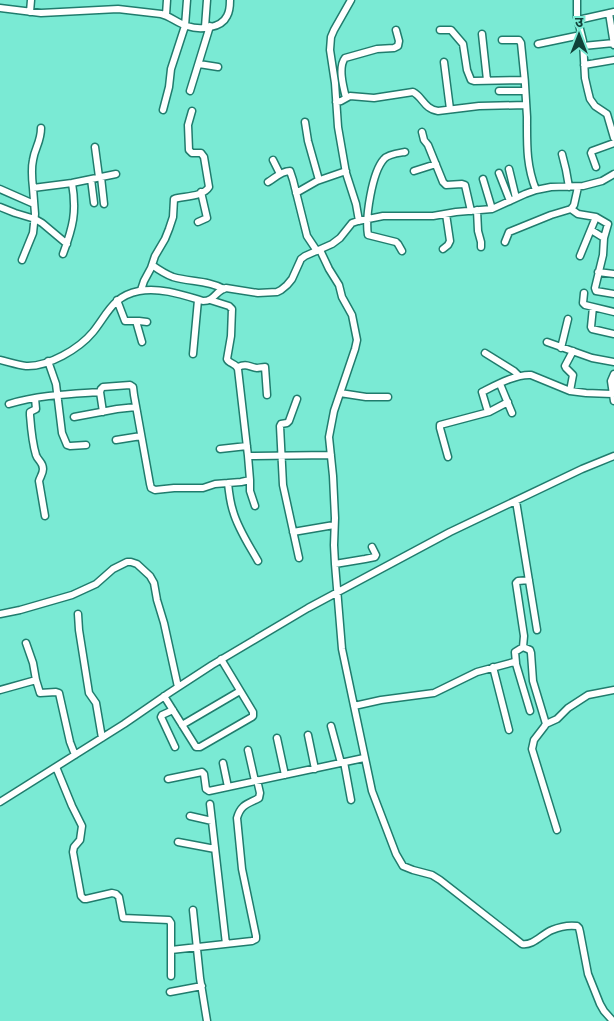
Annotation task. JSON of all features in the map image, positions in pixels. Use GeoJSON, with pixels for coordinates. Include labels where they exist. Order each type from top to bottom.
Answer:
{"type":"FeatureCollection","features":[{"type":"Feature","properties":{"kind":"street"},"geometry":{"type":"LineString","coordinates":[[30,12],[31,0]]}},
{"type":"Feature","properties":{"kind":"street"},"geometry":{"type":"LineString","coordinates":[[166,15],[167,0]]}},
{"type":"Feature","properties":{"kind":"street"},"geometry":{"type":"LineString","coordinates":[[163,110],[171,69],[185,26],[187,0]]}},
{"type":"Feature","properties":{"kind":"street"},"geometry":{"type":"LineString","coordinates":[[190,91],[199,64],[207,27],[207,0]]}},
{"type":"Feature","properties":{"kind":"street"},"geometry":{"type":"LineString","coordinates":[[0,8],[56,13],[118,9],[166,15],[185,26],[195,28],[207,27],[223,22],[230,8],[230,0]]}},
{"type":"Feature","properties":{"kind":"street"},"geometry":{"type":"LineString","coordinates":[[351,0],[331,37],[330,50],[338,127],[346,171],[359,221]]}},
{"type":"Feature","properties":{"kind":"street"},"geometry":{"type":"LineString","coordinates":[[577,0],[585,78],[590,99],[595,106],[607,114],[614,138]]}},
{"type":"Feature","properties":{"kind":"street"},"geometry":{"type":"LineString","coordinates":[[578,20],[611,13],[614,44],[583,46]]}},
{"type":"Feature","properties":{"kind":"street"},"geometry":{"type":"LineString","coordinates":[[346,98],[342,66],[344,60],[378,49],[398,46],[399,41],[396,30]]}},
{"type":"Feature","properties":{"kind":"street"},"geometry":{"type":"LineString","coordinates":[[440,30],[451,30],[463,44],[467,70],[471,80],[524,80]]}},
{"type":"Feature","properties":{"kind":"street"},"geometry":{"type":"LineString","coordinates":[[482,34],[487,80]]}},
{"type":"Feature","properties":{"kind":"street"},"geometry":{"type":"LineString","coordinates":[[538,44],[581,35]]}},
{"type":"Feature","properties":{"kind":"street"},"geometry":{"type":"LineString","coordinates":[[502,40],[521,41],[528,159],[536,190]]}},
{"type":"Feature","properties":{"kind":"street"},"geometry":{"type":"LineString","coordinates":[[584,65],[614,60]]}},
{"type":"Feature","properties":{"kind":"street"},"geometry":{"type":"LineString","coordinates":[[444,62],[450,109]]}},
{"type":"Feature","properties":{"kind":"street"},"geometry":{"type":"LineString","coordinates":[[199,64],[218,66]]}},
{"type":"Feature","properties":{"kind":"street"},"geometry":{"type":"LineString","coordinates":[[500,91],[525,91]]}},
{"type":"Feature","properties":{"kind":"street"},"geometry":{"type":"LineString","coordinates":[[336,102],[350,96],[374,98],[413,92],[416,93],[425,105],[432,110],[438,111],[478,106],[526,105]]}},
{"type":"Feature","properties":{"kind":"street"},"geometry":{"type":"LineString","coordinates":[[140,290],[165,239],[173,217],[173,200],[208,189],[208,175],[203,154],[192,153],[189,150],[188,125],[192,111]]}},
{"type":"Feature","properties":{"kind":"street"},"geometry":{"type":"LineString","coordinates":[[305,122],[308,141],[319,180]]}},
{"type":"Feature","properties":{"kind":"street"},"geometry":{"type":"LineString","coordinates":[[22,260],[32,235],[35,220],[32,165],[34,153],[40,140],[41,128]]}},
{"type":"Feature","properties":{"kind":"street"},"geometry":{"type":"LineString","coordinates":[[422,132],[444,185],[462,184],[466,186],[474,211],[481,246]]}},
{"type":"Feature","properties":{"kind":"street"},"geometry":{"type":"LineString","coordinates":[[596,168],[591,155],[592,151],[614,143]]}},
{"type":"Feature","properties":{"kind":"street"},"geometry":{"type":"LineString","coordinates":[[96,147],[104,204]]}},
{"type":"Feature","properties":{"kind":"street"},"geometry":{"type":"LineString","coordinates":[[402,251],[396,242],[368,235],[368,219],[369,201],[378,170],[383,160],[388,156],[405,152]]}},
{"type":"Feature","properties":{"kind":"street"},"geometry":{"type":"LineString","coordinates":[[562,154],[569,187]]}},
{"type":"Feature","properties":{"kind":"street"},"geometry":{"type":"LineString","coordinates":[[273,160],[280,174]]}},
{"type":"Feature","properties":{"kind":"street"},"geometry":{"type":"LineString","coordinates":[[414,171],[436,164]]}},
{"type":"Feature","properties":{"kind":"street"},"geometry":{"type":"LineString","coordinates":[[509,169],[513,200]]}},
{"type":"Feature","properties":{"kind":"street"},"geometry":{"type":"LineString","coordinates":[[268,182],[280,174],[287,171],[290,172],[307,236],[318,250],[339,285],[352,315],[357,340],[356,349],[330,424],[329,437],[333,476],[337,592],[342,649],[364,758],[372,791],[396,854],[403,866],[432,875],[440,880],[524,945],[552,930],[567,926],[577,926],[580,932],[588,974],[600,1004],[613,1021]]}},
{"type":"Feature","properties":{"kind":"street"},"geometry":{"type":"LineString","coordinates":[[296,193],[319,180],[346,171]]}},
{"type":"Feature","properties":{"kind":"street"},"geometry":{"type":"LineString","coordinates":[[33,188],[72,183],[116,174]]}},
{"type":"Feature","properties":{"kind":"street"},"geometry":{"type":"LineString","coordinates":[[499,174],[513,200]]}},
{"type":"Feature","properties":{"kind":"street"},"geometry":{"type":"LineString","coordinates":[[0,360],[28,366],[48,362],[83,342],[117,300],[140,290],[161,290],[203,301],[217,294],[235,289],[258,293],[277,292],[292,279],[301,259],[332,244],[340,238],[352,223],[383,216],[425,216],[492,209],[536,190],[551,187],[578,187],[602,181],[614,174]]}},
{"type":"Feature","properties":{"kind":"street"},"geometry":{"type":"LineString","coordinates":[[91,179],[94,203]]}},
{"type":"Feature","properties":{"kind":"street"},"geometry":{"type":"LineString","coordinates":[[483,179],[492,209]]}},
{"type":"Feature","properties":{"kind":"street"},"geometry":{"type":"LineString","coordinates":[[63,254],[72,230],[74,217],[75,206],[72,183]]}},
{"type":"Feature","properties":{"kind":"street"},"geometry":{"type":"LineString","coordinates":[[572,209],[578,187]]}},
{"type":"Feature","properties":{"kind":"street"},"geometry":{"type":"LineString","coordinates":[[0,189],[34,204]]}},
{"type":"Feature","properties":{"kind":"street"},"geometry":{"type":"LineString","coordinates":[[198,222],[207,218],[201,192]]}},
{"type":"Feature","properties":{"kind":"street"},"geometry":{"type":"LineString","coordinates":[[0,207],[42,223],[67,244]]}},
{"type":"Feature","properties":{"kind":"street"},"geometry":{"type":"LineString","coordinates":[[572,209],[578,214],[596,217],[608,224],[595,290],[614,294]]}},
{"type":"Feature","properties":{"kind":"street"},"geometry":{"type":"LineString","coordinates":[[505,242],[509,232],[551,215],[572,209]]}},
{"type":"Feature","properties":{"kind":"street"},"geometry":{"type":"LineString","coordinates":[[444,249],[450,241],[446,214]]}},
{"type":"Feature","properties":{"kind":"street"},"geometry":{"type":"LineString","coordinates":[[580,256],[596,217]]}},
{"type":"Feature","properties":{"kind":"street"},"geometry":{"type":"LineString","coordinates":[[591,230],[604,238]]}},
{"type":"Feature","properties":{"kind":"street"},"geometry":{"type":"LineString","coordinates":[[152,265],[174,277],[213,284],[217,294],[232,309],[231,336],[227,358],[238,367]]}},
{"type":"Feature","properties":{"kind":"street"},"geometry":{"type":"LineString","coordinates":[[598,272],[614,274]]}},
{"type":"Feature","properties":{"kind":"street"},"geometry":{"type":"LineString","coordinates":[[584,293],[584,304],[614,312]]}},
{"type":"Feature","properties":{"kind":"street"},"geometry":{"type":"LineString","coordinates":[[117,300],[125,322],[147,322]]}},
{"type":"Feature","properties":{"kind":"street"},"geometry":{"type":"LineString","coordinates":[[193,354],[198,300]]}},
{"type":"Feature","properties":{"kind":"street"},"geometry":{"type":"LineString","coordinates":[[593,307],[592,329],[614,334]]}},
{"type":"Feature","properties":{"kind":"street"},"geometry":{"type":"LineString","coordinates":[[561,348],[568,319]]}},
{"type":"Feature","properties":{"kind":"street"},"geometry":{"type":"LineString","coordinates":[[136,321],[142,342]]}},
{"type":"Feature","properties":{"kind":"street"},"geometry":{"type":"LineString","coordinates":[[547,342],[592,358],[614,362]]}},
{"type":"Feature","properties":{"kind":"street"},"geometry":{"type":"LineString","coordinates":[[570,390],[573,375],[565,366],[572,351]]}},
{"type":"Feature","properties":{"kind":"street"},"geometry":{"type":"LineString","coordinates":[[484,353],[519,376]]}},
{"type":"Feature","properties":{"kind":"street"},"geometry":{"type":"LineString","coordinates":[[48,362],[56,384],[62,433],[67,445],[86,445]]}},
{"type":"Feature","properties":{"kind":"street"},"geometry":{"type":"LineString","coordinates":[[238,367],[241,365],[256,368],[264,367],[267,395]]}},
{"type":"Feature","properties":{"kind":"street"},"geometry":{"type":"LineString","coordinates":[[238,367],[250,491],[255,506]]}},
{"type":"Feature","properties":{"kind":"street"},"geometry":{"type":"LineString","coordinates":[[488,412],[482,392],[519,376],[531,375],[570,390],[613,398],[611,382],[614,374]]}},
{"type":"Feature","properties":{"kind":"street"},"geometry":{"type":"LineString","coordinates":[[500,384],[512,413]]}},
{"type":"Feature","properties":{"kind":"street"},"geometry":{"type":"LineString","coordinates":[[103,412],[101,388],[130,385],[134,391],[150,484],[153,489],[203,488],[215,484],[250,480]]}},
{"type":"Feature","properties":{"kind":"street"},"geometry":{"type":"LineString","coordinates":[[9,404],[35,398],[100,392]]}},
{"type":"Feature","properties":{"kind":"street"},"geometry":{"type":"LineString","coordinates":[[340,393],[388,398]]}},
{"type":"Feature","properties":{"kind":"street"},"geometry":{"type":"LineString","coordinates":[[35,398],[36,409],[30,412],[30,415],[36,456],[42,462],[42,474],[39,481],[45,516]]}},
{"type":"Feature","properties":{"kind":"street"},"geometry":{"type":"LineString","coordinates":[[298,399],[289,421],[280,425],[283,485],[299,558]]}},
{"type":"Feature","properties":{"kind":"street"},"geometry":{"type":"LineString","coordinates":[[448,457],[440,425],[488,412],[508,402]]}},
{"type":"Feature","properties":{"kind":"street"},"geometry":{"type":"LineString","coordinates":[[74,417],[136,407]]}},
{"type":"Feature","properties":{"kind":"street"},"geometry":{"type":"LineString","coordinates":[[116,440],[141,436]]}},
{"type":"Feature","properties":{"kind":"street"},"geometry":{"type":"LineString","coordinates":[[220,449],[247,446]]}},
{"type":"Feature","properties":{"kind":"street"},"geometry":{"type":"LineString","coordinates":[[248,456],[331,455]]}},
{"type":"Feature","properties":{"kind":"street"},"geometry":{"type":"LineString","coordinates":[[0,802],[102,738],[221,659],[337,592],[450,532],[575,472],[614,456]]}},
{"type":"Feature","properties":{"kind":"street"},"geometry":{"type":"LineString","coordinates":[[228,483],[237,522],[258,561]]}},
{"type":"Feature","properties":{"kind":"street"},"geometry":{"type":"LineString","coordinates":[[516,500],[537,630]]}},
{"type":"Feature","properties":{"kind":"street"},"geometry":{"type":"LineString","coordinates":[[294,532],[334,525]]}},
{"type":"Feature","properties":{"kind":"street"},"geometry":{"type":"LineString","coordinates":[[335,564],[374,557],[376,555],[372,547]]}},
{"type":"Feature","properties":{"kind":"street"},"geometry":{"type":"LineString","coordinates":[[0,614],[72,595],[96,584],[113,569],[122,564],[131,562],[138,564],[154,583],[178,687]]}},
{"type":"Feature","properties":{"kind":"street"},"geometry":{"type":"LineString","coordinates":[[523,647],[524,636],[516,583],[529,580]]}},
{"type":"Feature","properties":{"kind":"street"},"geometry":{"type":"LineString","coordinates":[[78,614],[89,693],[96,703],[102,738]]}},
{"type":"Feature","properties":{"kind":"street"},"geometry":{"type":"LineString","coordinates":[[26,643],[40,693],[59,693],[70,742],[75,755]]}},
{"type":"Feature","properties":{"kind":"street"},"geometry":{"type":"LineString","coordinates":[[523,647],[515,652],[516,662],[530,711]]}},
{"type":"Feature","properties":{"kind":"street"},"geometry":{"type":"LineString","coordinates":[[523,647],[530,650],[531,653],[533,681],[546,724]]}},
{"type":"Feature","properties":{"kind":"street"},"geometry":{"type":"LineString","coordinates":[[164,696],[195,746],[198,747],[252,717],[253,712],[221,659]]}},
{"type":"Feature","properties":{"kind":"street"},"geometry":{"type":"LineString","coordinates":[[354,706],[434,692],[478,672],[516,662]]}},
{"type":"Feature","properties":{"kind":"street"},"geometry":{"type":"LineString","coordinates":[[493,667],[509,730]]}},
{"type":"Feature","properties":{"kind":"street"},"geometry":{"type":"LineString","coordinates":[[0,690],[36,680]]}},
{"type":"Feature","properties":{"kind":"street"},"geometry":{"type":"LineString","coordinates":[[557,830],[532,749],[534,740],[546,724],[557,719],[568,708],[588,695],[614,690]]}},
{"type":"Feature","properties":{"kind":"street"},"geometry":{"type":"LineString","coordinates":[[182,725],[240,691]]}},
{"type":"Feature","properties":{"kind":"street"},"geometry":{"type":"LineString","coordinates":[[173,710],[161,717],[175,747]]}},
{"type":"Feature","properties":{"kind":"street"},"geometry":{"type":"LineString","coordinates":[[331,726],[351,800]]}},
{"type":"Feature","properties":{"kind":"street"},"geometry":{"type":"LineString","coordinates":[[308,735],[315,769]]}},
{"type":"Feature","properties":{"kind":"street"},"geometry":{"type":"LineString","coordinates":[[278,738],[285,775]]}},
{"type":"Feature","properties":{"kind":"street"},"geometry":{"type":"LineString","coordinates":[[171,950],[252,941],[256,937],[242,869],[237,818],[240,810],[246,804],[259,798],[260,793],[248,750]]}},
{"type":"Feature","properties":{"kind":"street"},"geometry":{"type":"LineString","coordinates":[[168,779],[202,772],[207,790],[364,758]]}},
{"type":"Feature","properties":{"kind":"street"},"geometry":{"type":"LineString","coordinates":[[223,763],[228,787]]}},
{"type":"Feature","properties":{"kind":"street"},"geometry":{"type":"LineString","coordinates":[[56,767],[82,826],[80,840],[74,847],[73,852],[82,898],[116,894],[119,897],[123,918],[169,920],[171,923],[171,976]]}},
{"type":"Feature","properties":{"kind":"street"},"geometry":{"type":"LineString","coordinates":[[210,804],[226,944]]}},
{"type":"Feature","properties":{"kind":"street"},"geometry":{"type":"LineString","coordinates":[[190,816],[212,820]]}},
{"type":"Feature","properties":{"kind":"street"},"geometry":{"type":"LineString","coordinates":[[178,842],[215,849]]}},
{"type":"Feature","properties":{"kind":"street"},"geometry":{"type":"LineString","coordinates":[[193,910],[207,1021]]}},
{"type":"Feature","properties":{"kind":"street"},"geometry":{"type":"LineString","coordinates":[[170,992],[202,986]]}}]}
